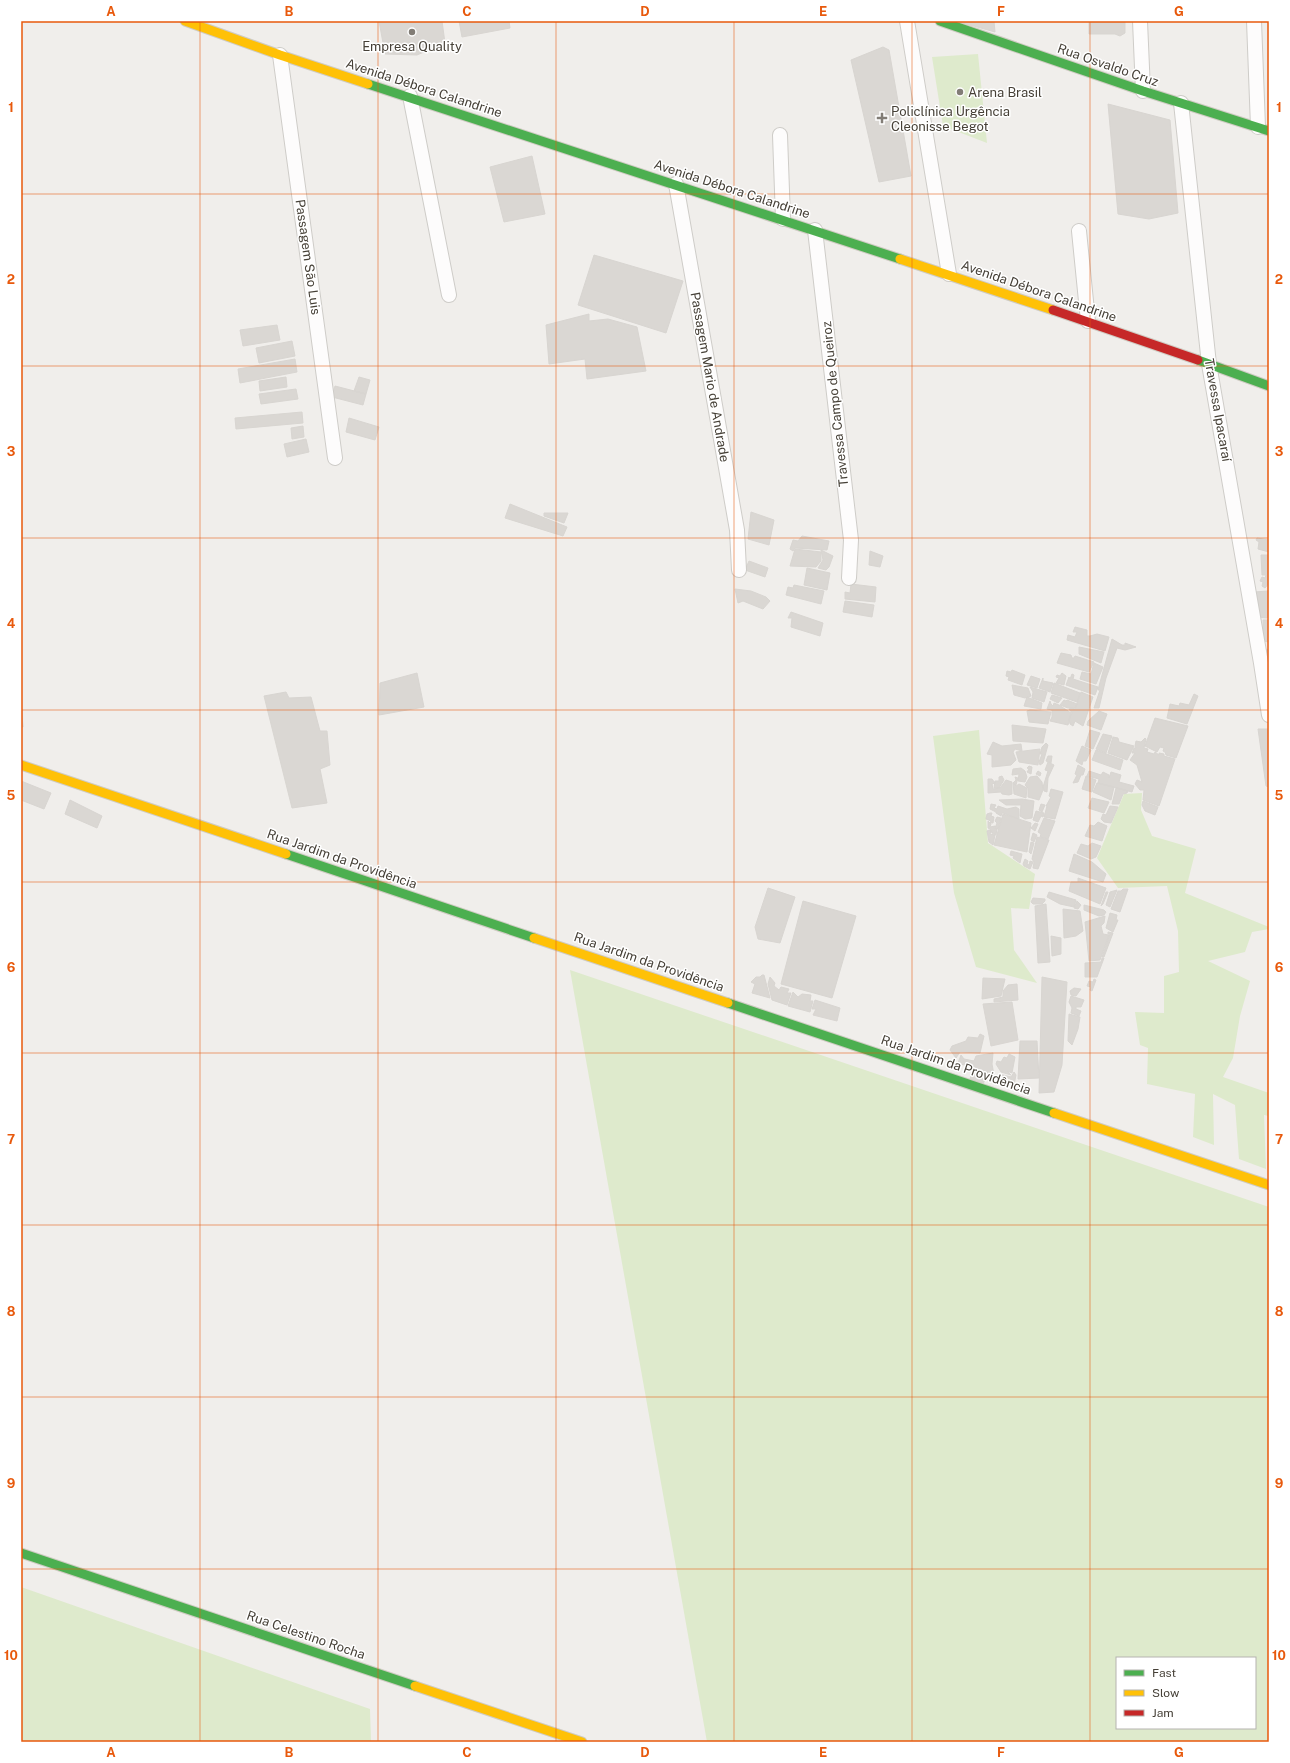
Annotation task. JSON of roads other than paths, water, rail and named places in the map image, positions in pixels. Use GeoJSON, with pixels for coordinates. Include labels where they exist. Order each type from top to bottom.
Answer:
{"type":"FeatureCollection","features":[{"type":"Feature","properties":{"kind":"street","name":"Avenida Débora Calandrine"},"geometry":{"type":"LineString","coordinates":[[185,21],[280,55],[410,96],[949,274],[1088,321],[1269,386]]}},
{"type":"Feature","properties":{"kind":"street"},"geometry":{"type":"LineString","coordinates":[[907,21],[949,274]]}},
{"type":"Feature","properties":{"kind":"street","name":"Rua Osvaldo Cruz"},"geometry":{"type":"LineString","coordinates":[[940,21],[1143,91],[1263,129]]}},
{"type":"Feature","properties":{"kind":"street"},"geometry":{"type":"LineString","coordinates":[[1140,21],[1143,91]]}},
{"type":"Feature","properties":{"kind":"street"},"geometry":{"type":"LineString","coordinates":[[1254,21],[1263,129]]}},
{"type":"Feature","properties":{"kind":"street","name":"Passagem São Luis"},"geometry":{"type":"LineString","coordinates":[[280,55],[335,458]]}},
{"type":"Feature","properties":{"kind":"street"},"geometry":{"type":"LineString","coordinates":[[410,96],[449,295]]}},
{"type":"Feature","properties":{"kind":"street","name":"Travessa Ipacaraí"},"geometry":{"type":"LineString","coordinates":[[1181,103],[1209,364],[1269,715]]}},
{"type":"Feature","properties":{"kind":"street"},"geometry":{"type":"LineString","coordinates":[[780,135],[783,219]]}},
{"type":"Feature","properties":{"kind":"street","name":"Passagem Mario de Andrade"},"geometry":{"type":"LineString","coordinates":[[676,184],[737,530],[739,570]]}},
{"type":"Feature","properties":{"kind":"street","name":"Travessa Campo de Queiroz"},"geometry":{"type":"LineString","coordinates":[[815,230],[851,540],[849,578]]}},
{"type":"Feature","properties":{"kind":"street"},"geometry":{"type":"LineString","coordinates":[[1079,231],[1088,321]]}},
{"type":"Feature","properties":{"kind":"street","name":"Rua Jardim da Providência"},"geometry":{"type":"LineString","coordinates":[[21,765],[1269,1185]]}},
{"type":"Feature","properties":{"kind":"street","name":"Rua Celestino Rocha"},"geometry":{"type":"LineString","coordinates":[[21,1553],[582,1742]]}},
{"type":"Feature","properties":{"kind":"place","name":"Empresa Quality"},"geometry":{"type":"Point","coordinates":[412,32]}},
{"type":"Feature","properties":{"kind":"place","name":"Arena Brasil"},"geometry":{"type":"Point","coordinates":[960,92]}},
{"type":"Feature","properties":{"kind":"place","name":"Policlínica Urgência Cleonisse Begot"},"geometry":{"type":"Point","coordinates":[882,118]}}]}
